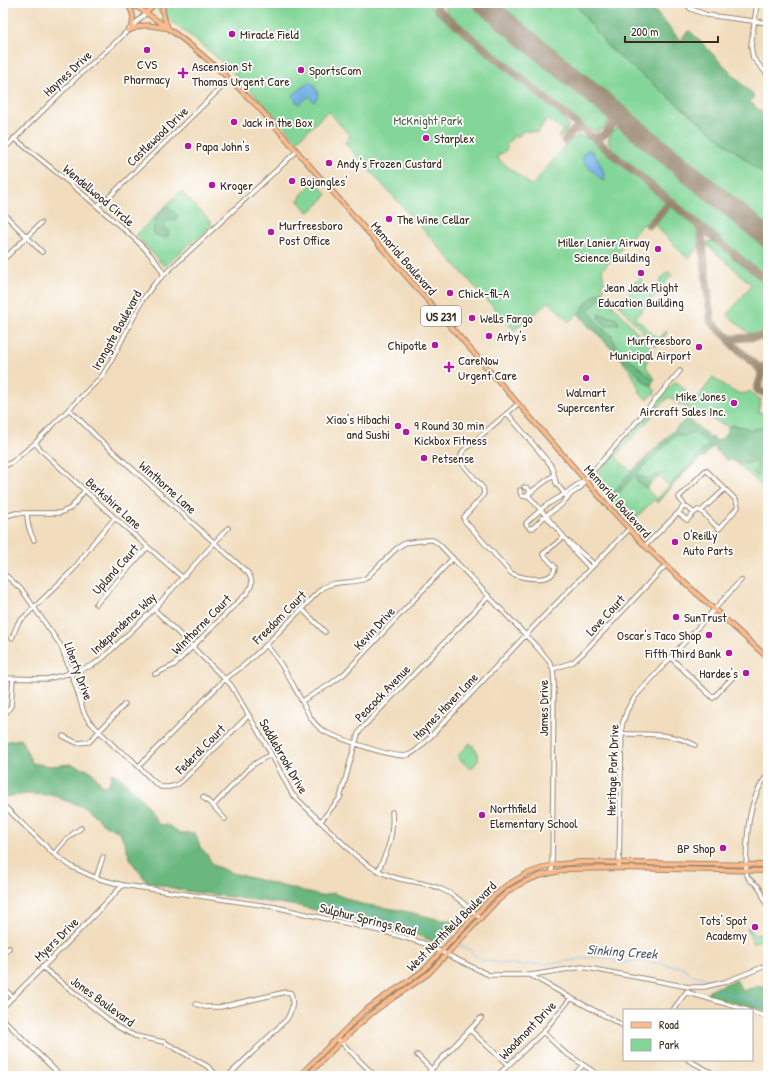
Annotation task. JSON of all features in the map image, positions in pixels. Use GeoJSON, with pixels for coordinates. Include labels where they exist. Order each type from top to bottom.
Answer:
{"type":"FeatureCollection","features":[{"type":"Feature","properties":{"kind":"main road"},"geometry":{"type":"LineString","coordinates":[[127,3],[133,15],[133,21],[129,30]]}},
{"type":"Feature","properties":{"kind":"main road","name":"Memorial Boulevard"},"geometry":{"type":"LineString","coordinates":[[130,3],[169,28],[200,53],[230,79],[270,120],[629,529],[645,546],[768,658]]}},
{"type":"Feature","properties":{"kind":"main road"},"geometry":{"type":"LineString","coordinates":[[146,13],[156,3]]}},
{"type":"Feature","properties":{"kind":"main road"},"geometry":{"type":"LineString","coordinates":[[163,3],[163,14],[169,28]]}},
{"type":"Feature","properties":{"kind":"main road"},"geometry":{"type":"LineString","coordinates":[[129,30],[149,25],[169,28]]}},
{"type":"Feature","properties":{"kind":"main road","name":"West Northfield Boulevard"},"geometry":{"type":"LineString","coordinates":[[299,1076],[363,1012],[425,968],[442,952],[491,898],[507,885],[526,874],[552,866],[581,862],[768,865]]}},
{"type":"Feature","properties":{"kind":"main road"},"geometry":{"type":"LineString","coordinates":[[649,863],[649,869]]}},
{"type":"Feature","properties":{"kind":"main road","name":"West Northfield Boulevard"},"geometry":{"type":"LineString","coordinates":[[307,1076],[377,1009],[429,973],[496,902],[510,890],[524,882],[552,872],[568,869],[619,868],[768,871]]}},
{"type":"Feature","properties":{"kind":"street"},"geometry":{"type":"LineString","coordinates":[[685,3],[691,9],[707,15],[768,23]]}},
{"type":"Feature","properties":{"kind":"street"},"geometry":{"type":"LineString","coordinates":[[757,3],[751,46],[753,58],[768,75]]}},
{"type":"Feature","properties":{"kind":"street","name":"Haynes Drive"},"geometry":{"type":"LineString","coordinates":[[3,150],[77,77],[146,13]]}},
{"type":"Feature","properties":{"kind":"street","name":"Castlewood Drive"},"geometry":{"type":"LineString","coordinates":[[97,205],[104,202],[230,79]]}},
{"type":"Feature","properties":{"kind":"street","name":"Wendellwood Circle"},"geometry":{"type":"LineString","coordinates":[[14,138],[97,205],[140,244],[162,268],[164,275]]}},
{"type":"Feature","properties":{"kind":"street","name":"Irongate Boulevard"},"geometry":{"type":"LineString","coordinates":[[3,468],[35,443],[102,376],[143,299],[155,283],[298,151]]}},
{"type":"Feature","properties":{"kind":"street"},"geometry":{"type":"LineString","coordinates":[[3,213],[42,252]]}},
{"type":"Feature","properties":{"kind":"street"},"geometry":{"type":"LineString","coordinates":[[3,260],[41,222]]}},
{"type":"Feature","properties":{"kind":"street"},"geometry":{"type":"LineString","coordinates":[[585,480],[582,486],[560,506],[545,516],[533,528],[528,526],[527,522],[540,510],[585,480],[680,371]]}},
{"type":"Feature","properties":{"kind":"street"},"geometry":{"type":"LineString","coordinates":[[518,404],[461,455],[461,462],[484,491],[482,497],[464,517],[464,520],[511,573],[519,576],[544,578],[552,574],[555,571],[555,567],[543,554],[564,537]]}},
{"type":"Feature","properties":{"kind":"street","name":"Winthorne Lane"},"geometry":{"type":"LineString","coordinates":[[69,409],[96,436],[248,573],[252,579]]}},
{"type":"Feature","properties":{"kind":"street"},"geometry":{"type":"LineString","coordinates":[[507,413],[546,458],[553,470],[556,483],[568,498]]}},
{"type":"Feature","properties":{"kind":"street","name":"Berkshire Lane"},"geometry":{"type":"LineString","coordinates":[[35,443],[115,518],[182,577]]}},
{"type":"Feature","properties":{"kind":"street"},"geometry":{"type":"LineString","coordinates":[[683,507],[683,503],[679,497],[706,470],[736,500],[738,507],[718,528],[701,511]]}},
{"type":"Feature","properties":{"kind":"street"},"geometry":{"type":"LineString","coordinates":[[520,490],[520,493],[525,496],[554,475]]}},
{"type":"Feature","properties":{"kind":"street"},"geometry":{"type":"LineString","coordinates":[[524,487],[528,488],[529,494],[540,510],[564,537],[594,564]]}},
{"type":"Feature","properties":{"kind":"street"},"geometry":{"type":"LineString","coordinates":[[678,513],[687,520],[698,510],[701,511],[725,489]]}},
{"type":"Feature","properties":{"kind":"street"},"geometry":{"type":"LineString","coordinates":[[3,517],[16,513],[60,513],[71,508],[85,490]]}},
{"type":"Feature","properties":{"kind":"street"},"geometry":{"type":"LineString","coordinates":[[645,546],[683,507]]}},
{"type":"Feature","properties":{"kind":"street"},"geometry":{"type":"LineString","coordinates":[[683,507],[688,508],[694,513]]}},
{"type":"Feature","properties":{"kind":"street"},"geometry":{"type":"LineString","coordinates":[[27,513],[28,530],[34,540]]}},
{"type":"Feature","properties":{"kind":"street"},"geometry":{"type":"LineString","coordinates":[[12,638],[18,622],[74,569],[93,543],[115,518]]}},
{"type":"Feature","properties":{"kind":"street","name":"Independence Way"},"geometry":{"type":"LineString","coordinates":[[3,678],[47,679],[71,674],[93,665],[104,657],[154,609],[228,528]]}},
{"type":"Feature","properties":{"kind":"street","name":"Haynes Haven Lane"},"geometry":{"type":"LineString","coordinates":[[266,645],[278,659],[309,716],[320,730],[355,743],[398,756],[408,755],[432,735],[590,568],[629,529]]}},
{"type":"Feature","properties":{"kind":"street"},"geometry":{"type":"LineString","coordinates":[[564,537],[574,551],[590,568]]}},
{"type":"Feature","properties":{"kind":"street","name":"Freedom Court"},"geometry":{"type":"LineString","coordinates":[[139,766],[225,679],[243,666],[266,645],[322,588],[328,585],[365,579],[397,548],[405,543],[433,540],[440,544],[453,558]]}},
{"type":"Feature","properties":{"kind":"street","name":"Upland Court"},"geometry":{"type":"LineString","coordinates":[[96,604],[148,547]]}},
{"type":"Feature","properties":{"kind":"street","name":"James Drive"},"geometry":{"type":"LineString","coordinates":[[453,558],[526,635],[553,669],[554,712],[552,872]]}},
{"type":"Feature","properties":{"kind":"street","name":"Kevin Drive"},"geometry":{"type":"LineString","coordinates":[[302,701],[344,674],[453,558]]}},
{"type":"Feature","properties":{"kind":"street","name":"Love Court"},"geometry":{"type":"LineString","coordinates":[[553,669],[573,662],[582,654],[666,565]]}},
{"type":"Feature","properties":{"kind":"street","name":"Liberty Drive"},"geometry":{"type":"LineString","coordinates":[[3,573],[22,590],[61,646],[84,713],[89,720],[117,749],[129,757],[161,787]]}},
{"type":"Feature","properties":{"kind":"street","name":"Winthorne Court"},"geometry":{"type":"LineString","coordinates":[[155,674],[174,665],[247,592],[250,588],[252,579]]}},
{"type":"Feature","properties":{"kind":"street","name":"Heritage Park Drive"},"geometry":{"type":"LineString","coordinates":[[619,868],[622,725],[627,710],[634,698],[741,580]]}},
{"type":"Feature","properties":{"kind":"street","name":"Peacock Avenue"},"geometry":{"type":"LineString","coordinates":[[320,822],[340,798],[355,743],[362,728],[489,596]]}},
{"type":"Feature","properties":{"kind":"street","name":"Saddlebrook Drive"},"geometry":{"type":"LineString","coordinates":[[154,609],[231,684],[292,794],[361,861],[378,871],[398,878],[440,888],[454,895],[480,918]]}},
{"type":"Feature","properties":{"kind":"street"},"geometry":{"type":"LineString","coordinates":[[302,609],[324,632]]}},
{"type":"Feature","properties":{"kind":"street"},"geometry":{"type":"LineString","coordinates":[[671,658],[713,698],[732,678]]}},
{"type":"Feature","properties":{"kind":"street"},"geometry":{"type":"LineString","coordinates":[[3,717],[11,706],[13,679]]}},
{"type":"Feature","properties":{"kind":"street"},"geometry":{"type":"LineString","coordinates":[[63,736],[77,743],[89,742],[126,704]]}},
{"type":"Feature","properties":{"kind":"street","name":"Federal Court"},"geometry":{"type":"LineString","coordinates":[[161,787],[177,785],[249,714]]}},
{"type":"Feature","properties":{"kind":"street"},"geometry":{"type":"LineString","coordinates":[[622,734],[667,736],[680,738],[695,745]]}},
{"type":"Feature","properties":{"kind":"street"},"geometry":{"type":"LineString","coordinates":[[212,806],[251,766],[271,754]]}},
{"type":"Feature","properties":{"kind":"street"},"geometry":{"type":"LineString","coordinates":[[768,774],[755,795],[750,809],[746,865],[747,877],[758,886],[768,908]]}},
{"type":"Feature","properties":{"kind":"street"},"geometry":{"type":"LineString","coordinates":[[203,796],[225,819]]}},
{"type":"Feature","properties":{"kind":"street","name":"Sulphur Springs Road"},"geometry":{"type":"LineString","coordinates":[[3,805],[54,854],[72,867],[96,878],[123,885],[275,907],[389,933],[418,941],[489,975],[531,975],[582,967],[689,987],[725,982],[768,965]]}},
{"type":"Feature","properties":{"kind":"street"},"geometry":{"type":"LineString","coordinates":[[378,871],[390,842],[393,826],[392,812]]}},
{"type":"Feature","properties":{"kind":"street"},"geometry":{"type":"LineString","coordinates":[[54,854],[61,844],[81,828]]}},
{"type":"Feature","properties":{"kind":"street"},"geometry":{"type":"LineString","coordinates":[[96,878],[103,857]]}},
{"type":"Feature","properties":{"kind":"street","name":"Myers Drive"},"geometry":{"type":"LineString","coordinates":[[3,1007],[123,885]]}},
{"type":"Feature","properties":{"kind":"street"},"geometry":{"type":"LineString","coordinates":[[3,954],[9,948]]}},
{"type":"Feature","properties":{"kind":"street","name":"Jones Boulevard"},"geometry":{"type":"LineString","coordinates":[[42,967],[118,1027],[135,1036],[164,1042],[206,1066],[218,1076]]}},
{"type":"Feature","properties":{"kind":"street"},"geometry":{"type":"LineString","coordinates":[[531,975],[623,1025]]}},
{"type":"Feature","properties":{"kind":"street"},"geometry":{"type":"LineString","coordinates":[[674,1009],[689,987]]}},
{"type":"Feature","properties":{"kind":"street"},"geometry":{"type":"LineString","coordinates":[[3,988],[13,997]]}},
{"type":"Feature","properties":{"kind":"street"},"geometry":{"type":"LineString","coordinates":[[196,1004],[205,1007],[220,1007],[289,992],[291,993],[293,999],[292,1010],[287,1019],[228,1076]]}},
{"type":"Feature","properties":{"kind":"street"},"geometry":{"type":"LineString","coordinates":[[686,992],[743,1009]]}},
{"type":"Feature","properties":{"kind":"street","name":"Woodmont Drive"},"geometry":{"type":"LineString","coordinates":[[497,1076],[542,1032],[571,998]]}},
{"type":"Feature","properties":{"kind":"street"},"geometry":{"type":"LineString","coordinates":[[753,1012],[768,1017]]}},
{"type":"Feature","properties":{"kind":"street"},"geometry":{"type":"LineString","coordinates":[[425,1076],[481,1018]]}},
{"type":"Feature","properties":{"kind":"street"},"geometry":{"type":"LineString","coordinates":[[3,1019],[61,1076]]}},
{"type":"Feature","properties":{"kind":"street"},"geometry":{"type":"LineString","coordinates":[[470,1030],[508,1065]]}},
{"type":"Feature","properties":{"kind":"street"},"geometry":{"type":"LineString","coordinates":[[542,1032],[564,1052],[600,1076]]}},
{"type":"Feature","properties":{"kind":"street"},"geometry":{"type":"LineString","coordinates":[[337,1038],[373,1074]]}},
{"type":"Feature","properties":{"kind":"street"},"geometry":{"type":"LineString","coordinates":[[417,1055],[432,1070]]}},
{"type":"Feature","properties":{"kind":"street"},"geometry":{"type":"LineString","coordinates":[[690,1061],[718,1076]]}},
{"type":"Feature","properties":{"kind":"street"},"geometry":{"type":"LineString","coordinates":[[573,1076],[584,1065]]}},
{"type":"Feature","properties":{"kind":"green space","name":"McKnight Park"},"geometry":{"type":"Polygon","coordinates":[[[165,3],[427,3],[451,25],[560,114],[568,126],[565,133],[561,137],[558,137],[563,130],[547,119],[537,133],[532,131],[524,131],[517,137],[514,136],[506,146],[508,148],[502,154],[500,153],[497,158],[532,186],[568,142],[579,135],[593,141],[664,199],[665,204],[646,224],[642,225],[602,270],[604,282],[602,285],[605,288],[569,322],[549,302],[514,330],[345,143],[350,136],[328,111],[297,141],[254,94],[219,59],[157,10],[165,3]]]}},
{"type":"Feature","properties":{"kind":"green space"},"geometry":{"type":"Polygon","coordinates":[[[444,3],[472,3],[610,117],[606,126],[597,132],[583,126],[451,18],[443,5],[444,3]]]}},
{"type":"Feature","properties":{"kind":"green space"},"geometry":{"type":"Polygon","coordinates":[[[494,3],[575,4],[609,48],[768,178],[768,229],[494,3]]]}},
{"type":"Feature","properties":{"kind":"green space"},"geometry":{"type":"Polygon","coordinates":[[[572,3],[648,3],[680,40],[689,30],[754,96],[750,102],[768,118],[768,178],[609,48],[575,4],[572,3]]]}},
{"type":"Feature","properties":{"kind":"green space"},"geometry":{"type":"Polygon","coordinates":[[[620,126],[768,247],[768,278],[638,170],[642,175],[616,154],[608,141],[612,132],[620,126]]]}},
{"type":"Feature","properties":{"kind":"green space"},"geometry":{"type":"Polygon","coordinates":[[[315,181],[327,194],[316,207],[308,212],[297,200],[300,200],[301,195],[315,181]]]}},
{"type":"Feature","properties":{"kind":"green space"},"geometry":{"type":"Polygon","coordinates":[[[181,191],[211,222],[211,226],[173,260],[164,266],[136,235],[181,191]]]}},
{"type":"Feature","properties":{"kind":"green space"},"geometry":{"type":"Polygon","coordinates":[[[167,206],[177,215],[177,219],[175,221],[169,220],[165,222],[164,227],[169,232],[166,238],[154,234],[153,230],[156,218],[167,206]]]}},
{"type":"Feature","properties":{"kind":"green space"},"geometry":{"type":"Polygon","coordinates":[[[672,207],[697,228],[700,245],[688,259],[655,225],[655,223],[672,207]]]}},
{"type":"Feature","properties":{"kind":"green space"},"geometry":{"type":"Polygon","coordinates":[[[713,241],[768,286],[768,334],[749,333],[727,315],[752,285],[706,244],[713,241]]]}},
{"type":"Feature","properties":{"kind":"green space"},"geometry":{"type":"Polygon","coordinates":[[[668,271],[672,275],[635,318],[659,339],[666,331],[667,333],[657,346],[654,345],[618,304],[635,286],[632,283],[635,281],[636,282],[640,278],[644,282],[641,286],[648,293],[668,271]]]}},
{"type":"Feature","properties":{"kind":"green space"},"geometry":{"type":"Polygon","coordinates":[[[602,292],[604,295],[588,311],[601,327],[611,335],[615,344],[626,356],[654,380],[651,385],[645,383],[595,331],[589,327],[579,314],[595,295],[602,292]]]}},
{"type":"Feature","properties":{"kind":"green space"},"geometry":{"type":"Polygon","coordinates":[[[604,295],[651,348],[652,351],[646,365],[648,370],[655,378],[654,380],[626,356],[615,344],[611,335],[601,327],[588,311],[604,295]]]}},
{"type":"Feature","properties":{"kind":"green space"},"geometry":{"type":"Polygon","coordinates":[[[599,314],[616,318],[619,324],[607,326],[599,319],[599,314]]]}},
{"type":"Feature","properties":{"kind":"green space"},"geometry":{"type":"Polygon","coordinates":[[[623,359],[645,383],[651,385],[656,392],[647,399],[644,398],[633,376],[623,362],[623,359]]]}},
{"type":"Feature","properties":{"kind":"green space"},"geometry":{"type":"Polygon","coordinates":[[[713,377],[730,390],[740,393],[750,391],[756,397],[761,399],[758,412],[768,414],[768,427],[765,429],[761,428],[750,430],[733,425],[729,427],[677,403],[669,397],[617,454],[616,457],[625,466],[631,471],[634,469],[609,497],[595,480],[595,476],[665,392],[676,382],[694,398],[696,396],[698,398],[713,377]]]}},
{"type":"Feature","properties":{"kind":"green space"},"geometry":{"type":"Polygon","coordinates":[[[687,418],[710,437],[718,441],[724,437],[729,427],[733,425],[750,430],[761,428],[768,429],[768,445],[766,446],[767,451],[760,452],[768,460],[765,470],[758,477],[753,473],[758,463],[751,462],[744,464],[727,460],[713,447],[705,456],[684,473],[657,503],[655,501],[709,444],[701,437],[691,432],[685,437],[677,434],[612,500],[609,497],[634,469],[687,418]]]}},
{"type":"Feature","properties":{"kind":"green space"},"geometry":{"type":"Polygon","coordinates":[[[691,432],[701,437],[709,444],[669,486],[660,477],[651,483],[647,489],[656,498],[630,523],[611,501],[677,434],[691,432]]]}},
{"type":"Feature","properties":{"kind":"green space"},"geometry":{"type":"Polygon","coordinates":[[[735,461],[744,464],[751,461],[758,463],[756,469],[765,471],[768,465],[768,492],[735,461]]]}},
{"type":"Feature","properties":{"kind":"green space"},"geometry":{"type":"Polygon","coordinates":[[[659,473],[660,476],[651,480],[645,488],[635,478],[638,475],[648,478],[659,473]]]}},
{"type":"Feature","properties":{"kind":"green space"},"geometry":{"type":"Polygon","coordinates":[[[21,739],[32,763],[50,766],[71,764],[91,771],[102,786],[109,785],[112,773],[120,777],[145,803],[158,824],[170,826],[180,833],[195,833],[200,847],[206,853],[213,865],[232,873],[321,896],[333,893],[361,904],[400,910],[441,920],[465,920],[451,937],[437,943],[417,935],[299,906],[186,891],[147,882],[131,861],[120,832],[105,825],[86,808],[53,795],[27,794],[3,797],[3,742],[21,739]]]}},
{"type":"Feature","properties":{"kind":"green space"},"geometry":{"type":"Polygon","coordinates":[[[470,743],[478,753],[477,762],[471,769],[458,758],[458,755],[470,743]]]}},
{"type":"Feature","properties":{"kind":"green space"},"geometry":{"type":"Polygon","coordinates":[[[749,927],[754,935],[761,933],[763,938],[753,944],[747,928],[749,927]]]}},
{"type":"Feature","properties":{"kind":"green space"},"geometry":{"type":"Polygon","coordinates":[[[736,980],[743,991],[768,985],[768,1012],[715,998],[708,994],[709,990],[736,980]]]}},
{"type":"Feature","properties":{"kind":"water"},"geometry":{"type":"Polygon","coordinates":[[[310,81],[317,91],[318,96],[314,102],[309,96],[299,104],[292,96],[310,81]]]}},
{"type":"Feature","properties":{"kind":"water"},"geometry":{"type":"Polygon","coordinates":[[[587,150],[592,151],[599,162],[604,173],[605,181],[584,163],[582,158],[587,150]]]}},
{"type":"Feature","properties":{"kind":"waterway","name":"Sinking Creek"},"geometry":{"type":"LineString","coordinates":[[332,905],[376,913],[404,923],[426,927],[437,937],[448,941]]}},
{"type":"Feature","properties":{"kind":"waterway","name":"Sinking Creek"},"geometry":{"type":"LineString","coordinates":[[459,945],[470,950],[478,959],[519,965],[546,964],[592,957],[603,957],[622,963],[642,960],[683,967],[691,974],[706,979],[710,984]]}},
{"type":"Feature","properties":{"kind":"waterway","name":"Sinking Creek"},"geometry":{"type":"LineString","coordinates":[[713,986],[718,991],[739,996],[759,1004],[768,1004]]}},
{"type":"Feature","properties":{"kind":"taxiway"},"geometry":{"type":"LineString","coordinates":[[437,3],[438,10],[768,282]]}},
{"type":"Feature","properties":{"kind":"taxiway"},"geometry":{"type":"LineString","coordinates":[[613,110],[616,115],[615,121]]}},
{"type":"Feature","properties":{"kind":"taxiway"},"geometry":{"type":"LineString","coordinates":[[593,137],[597,138],[603,135],[615,121],[626,121]]}},
{"type":"Feature","properties":{"kind":"taxiway"},"geometry":{"type":"LineString","coordinates":[[565,141],[574,131],[577,129],[583,129]]}},
{"type":"Feature","properties":{"kind":"taxiway"},"geometry":{"type":"LineString","coordinates":[[649,225],[669,204],[673,203]]}},
{"type":"Feature","properties":{"kind":"taxiway"},"geometry":{"type":"LineString","coordinates":[[698,225],[701,230],[711,322],[730,339],[768,336]]}},
{"type":"Feature","properties":{"kind":"taxiway"},"geometry":{"type":"LineString","coordinates":[[728,338],[733,345],[758,367]]}},
{"type":"Feature","properties":{"kind":"taxiway"},"geometry":{"type":"LineString","coordinates":[[768,367],[758,367],[761,375],[757,389],[768,394]]}},
{"type":"Feature","properties":{"kind":"runway"},"geometry":{"type":"LineString","coordinates":[[483,3],[768,238]]}},
{"type":"Feature","properties":{"kind":"place","name":"Miracle Field"},"geometry":{"type":"Point","coordinates":[232,34]}},
{"type":"Feature","properties":{"kind":"place","name":"CVS Pharmacy"},"geometry":{"type":"Point","coordinates":[147,50]}},
{"type":"Feature","properties":{"kind":"place","name":"SportsCom"},"geometry":{"type":"Point","coordinates":[301,70]}},
{"type":"Feature","properties":{"kind":"place","name":"Ascension St Thomas Urgent Care"},"geometry":{"type":"Point","coordinates":[183,73]}},
{"type":"Feature","properties":{"kind":"place","name":"Jack in the Box"},"geometry":{"type":"Point","coordinates":[234,122]}},
{"type":"Feature","properties":{"kind":"place","name":"Starplex"},"geometry":{"type":"Point","coordinates":[426,138]}},
{"type":"Feature","properties":{"kind":"place","name":"Papa John's"},"geometry":{"type":"Point","coordinates":[188,146]}},
{"type":"Feature","properties":{"kind":"place","name":"Andy's Frozen Custard"},"geometry":{"type":"Point","coordinates":[329,163]}},
{"type":"Feature","properties":{"kind":"place","name":"Bojangles'"},"geometry":{"type":"Point","coordinates":[292,181]}},
{"type":"Feature","properties":{"kind":"place","name":"Kroger"},"geometry":{"type":"Point","coordinates":[212,185]}},
{"type":"Feature","properties":{"kind":"place","name":"The Wine Cellar"},"geometry":{"type":"Point","coordinates":[389,219]}},
{"type":"Feature","properties":{"kind":"place","name":"Murfreesboro Post Office"},"geometry":{"type":"Point","coordinates":[271,232]}},
{"type":"Feature","properties":{"kind":"place","name":"Miller Lanier Airway Science Building"},"geometry":{"type":"Point","coordinates":[658,249]}},
{"type":"Feature","properties":{"kind":"place","name":"Jean Jack Flight Education Building"},"geometry":{"type":"Point","coordinates":[641,273]}},
{"type":"Feature","properties":{"kind":"place","name":"Chick-fil-A"},"geometry":{"type":"Point","coordinates":[450,293]}},
{"type":"Feature","properties":{"kind":"place","name":"Wells Fargo"},"geometry":{"type":"Point","coordinates":[472,318]}},
{"type":"Feature","properties":{"kind":"place","name":"Arby's"},"geometry":{"type":"Point","coordinates":[489,336]}},
{"type":"Feature","properties":{"kind":"place","name":"Chipotle"},"geometry":{"type":"Point","coordinates":[435,345]}},
{"type":"Feature","properties":{"kind":"place","name":"Murfreesboro Municipal Airport"},"geometry":{"type":"Point","coordinates":[699,347]}},
{"type":"Feature","properties":{"kind":"place","name":"CareNow Urgent Care"},"geometry":{"type":"Point","coordinates":[449,367]}},
{"type":"Feature","properties":{"kind":"place","name":"Walmart Supercenter"},"geometry":{"type":"Point","coordinates":[586,378]}},
{"type":"Feature","properties":{"kind":"place","name":"Mike Jones Aircraft Sales Inc."},"geometry":{"type":"Point","coordinates":[734,403]}},
{"type":"Feature","properties":{"kind":"place","name":"Xiao's Hibachi and Sushi"},"geometry":{"type":"Point","coordinates":[398,426]}},
{"type":"Feature","properties":{"kind":"place","name":"9 Round 30 min Kickbox Fitness"},"geometry":{"type":"Point","coordinates":[406,432]}},
{"type":"Feature","properties":{"kind":"place","name":"Petsense"},"geometry":{"type":"Point","coordinates":[424,458]}},
{"type":"Feature","properties":{"kind":"place","name":"O'Reilly Auto Parts"},"geometry":{"type":"Point","coordinates":[675,542]}},
{"type":"Feature","properties":{"kind":"place","name":"SunTrust"},"geometry":{"type":"Point","coordinates":[676,617]}},
{"type":"Feature","properties":{"kind":"place","name":"Oscar's Taco Shop"},"geometry":{"type":"Point","coordinates":[709,635]}},
{"type":"Feature","properties":{"kind":"place","name":"Fifth Third Bank"},"geometry":{"type":"Point","coordinates":[729,653]}},
{"type":"Feature","properties":{"kind":"place","name":"Hardee's"},"geometry":{"type":"Point","coordinates":[746,673]}},
{"type":"Feature","properties":{"kind":"place","name":"Northfield Elementary School"},"geometry":{"type":"Point","coordinates":[482,815]}},
{"type":"Feature","properties":{"kind":"place","name":"BP Shop"},"geometry":{"type":"Point","coordinates":[723,848]}},
{"type":"Feature","properties":{"kind":"place","name":"Tots' Spot Academy"},"geometry":{"type":"Point","coordinates":[755,927]}}]}
